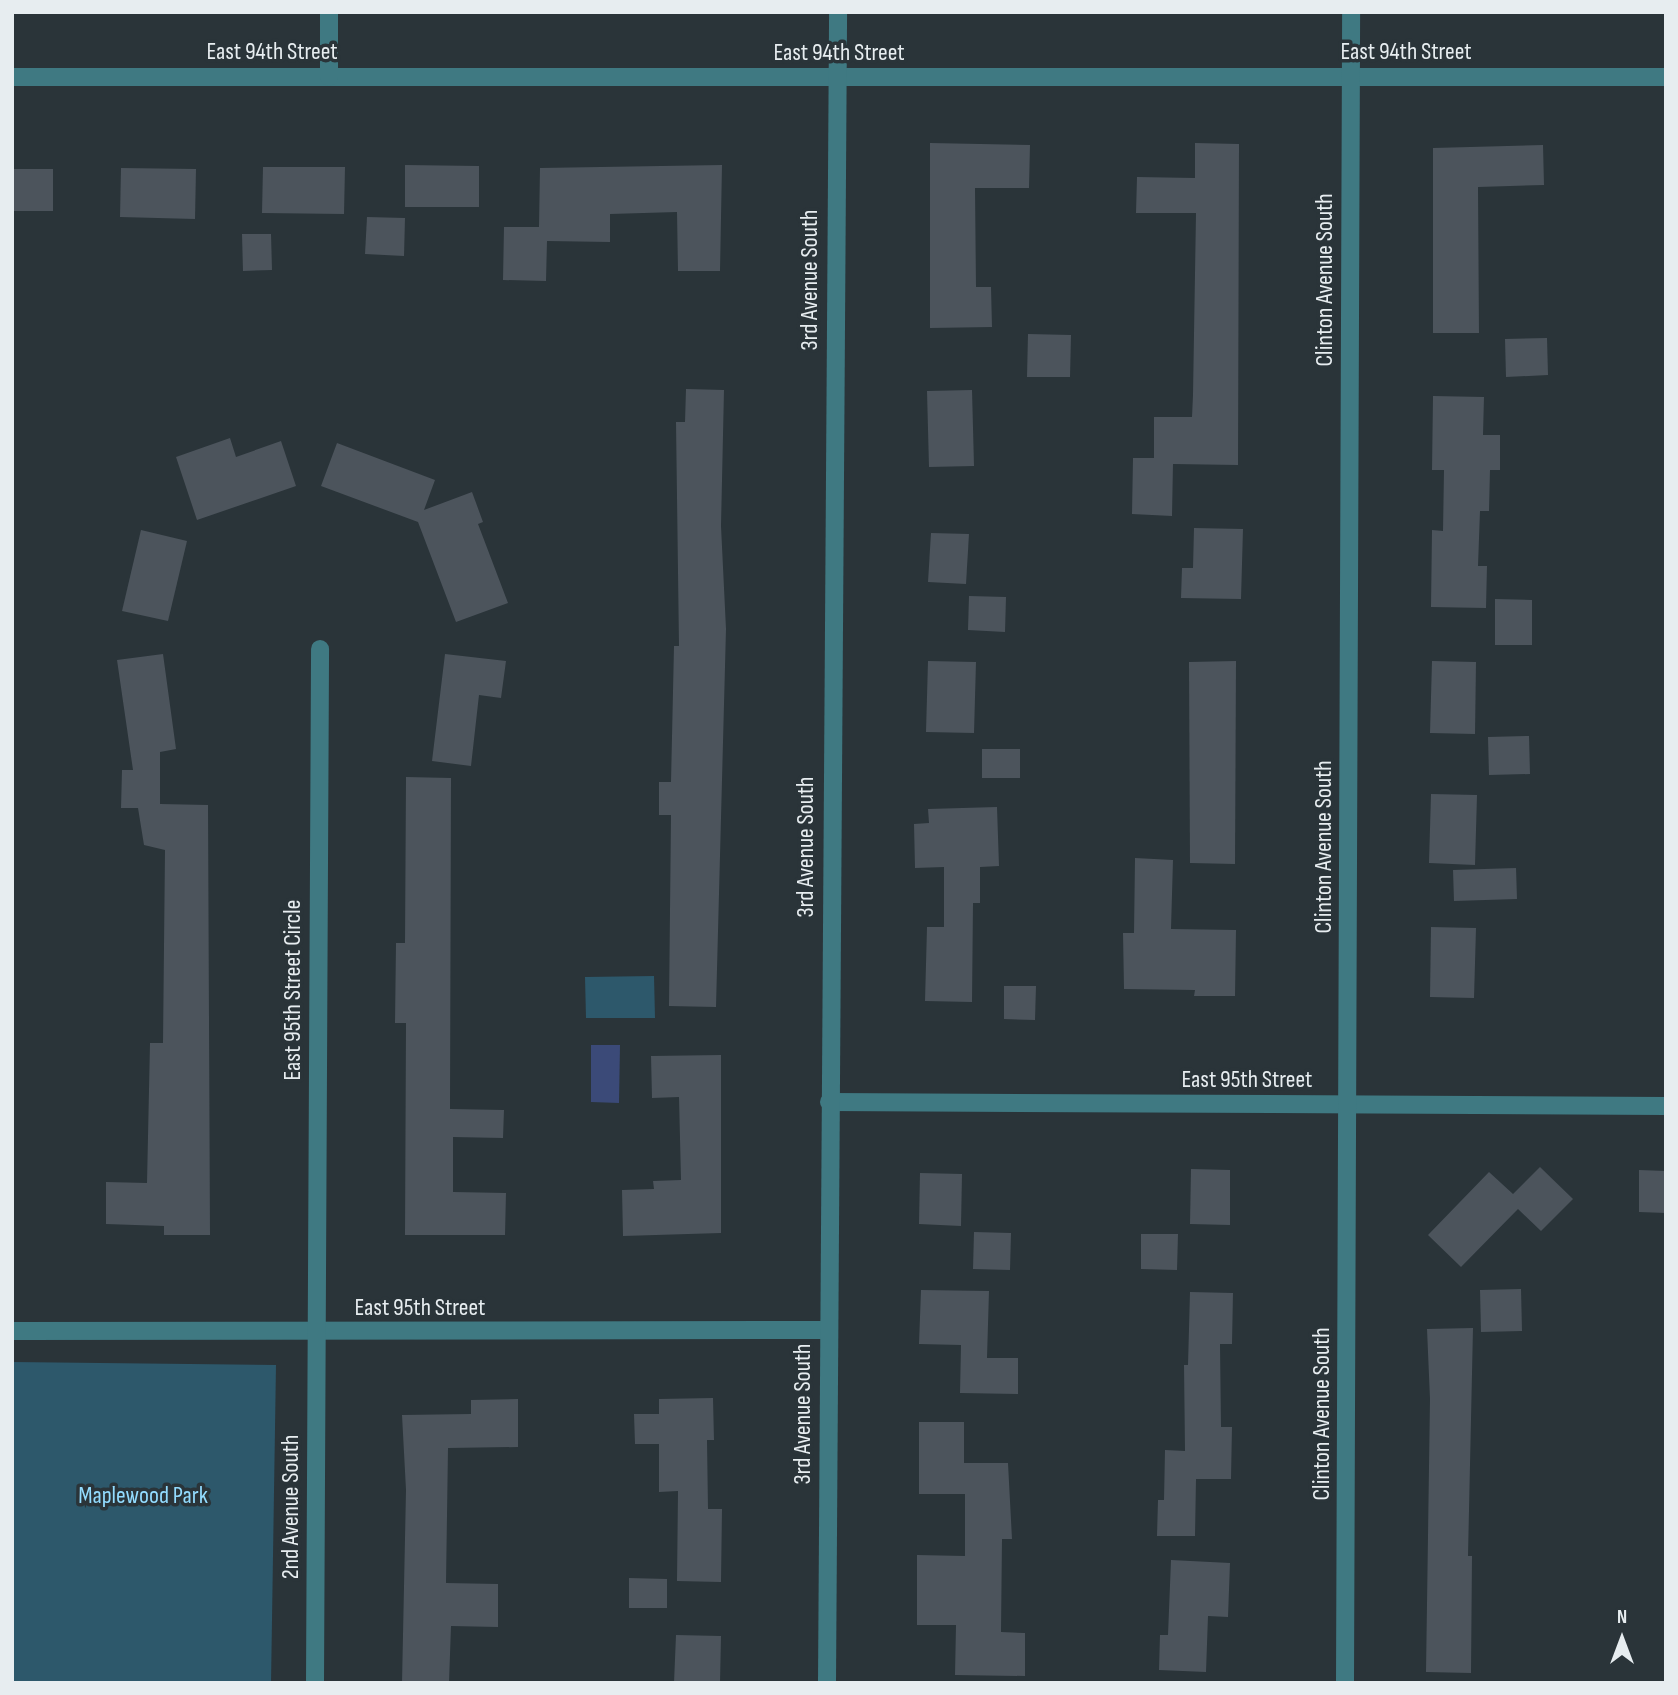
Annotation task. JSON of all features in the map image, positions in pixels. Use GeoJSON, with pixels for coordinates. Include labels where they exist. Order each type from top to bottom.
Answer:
{"type":"FeatureCollection","features":[{"type":"Feature","properties":{"kind":"street"},"geometry":{"type":"LineString","coordinates":[[329,12],[329,77]]}},
{"type":"Feature","properties":{"kind":"street","name":"3rd Avenue South"},"geometry":{"type":"LineString","coordinates":[[827,1683],[838,12]]}},
{"type":"Feature","properties":{"kind":"street","name":"Clinton Avenue South"},"geometry":{"type":"LineString","coordinates":[[1345,1683],[1351,12]]}},
{"type":"Feature","properties":{"kind":"street","name":"East 94th Street"},"geometry":{"type":"LineString","coordinates":[[12,77],[1666,77]]}},
{"type":"Feature","properties":{"kind":"street","name":"East 95th Street Circle"},"geometry":{"type":"LineString","coordinates":[[316,1332],[320,649]]}},
{"type":"Feature","properties":{"kind":"street","name":"East 95th Street"},"geometry":{"type":"LineString","coordinates":[[829,1102],[1666,1106]]}},
{"type":"Feature","properties":{"kind":"street","name":"East 95th Street"},"geometry":{"type":"LineString","coordinates":[[12,1331],[828,1330]]}},
{"type":"Feature","properties":{"kind":"street","name":"2nd Avenue South"},"geometry":{"type":"LineString","coordinates":[[315,1683],[316,1332]]}},
{"type":"Feature","properties":{"kind":"green space"},"geometry":{"type":"Polygon","coordinates":[[[654,976],[655,1018],[586,1018],[585,977],[654,976]]]}},
{"type":"Feature","properties":{"kind":"green space","name":"Maplewood Park"},"geometry":{"type":"Polygon","coordinates":[[[12,1362],[276,1365],[271,1683],[12,1683],[12,1362]]]}},
{"type":"Feature","properties":{"kind":"shaded area"},"geometry":{"type":"Polygon","coordinates":[[[591,1045],[620,1045],[619,1103],[591,1102],[591,1045]]]}},
{"type":"Feature","properties":{"kind":"building"},"geometry":{"type":"Polygon","coordinates":[[[930,143],[1030,145],[1029,188],[975,188],[976,287],[991,287],[992,327],[930,328],[930,143]]]}},
{"type":"Feature","properties":{"kind":"building"},"geometry":{"type":"Polygon","coordinates":[[[1195,143],[1239,144],[1238,465],[1173,464],[1172,516],[1132,514],[1133,458],[1154,458],[1154,417],[1192,417],[1196,213],[1136,213],[1137,177],[1195,178],[1195,143]]]}},
{"type":"Feature","properties":{"kind":"building"},"geometry":{"type":"Polygon","coordinates":[[[1543,145],[1544,185],[1478,187],[1479,333],[1433,333],[1433,148],[1543,145]]]}},
{"type":"Feature","properties":{"kind":"building"},"geometry":{"type":"Polygon","coordinates":[[[405,165],[479,166],[479,207],[405,207],[405,165]]]}},
{"type":"Feature","properties":{"kind":"building"},"geometry":{"type":"Polygon","coordinates":[[[722,165],[720,271],[678,271],[677,212],[610,214],[610,242],[547,241],[546,281],[503,280],[504,227],[539,227],[540,168],[722,165]]]}},
{"type":"Feature","properties":{"kind":"building"},"geometry":{"type":"Polygon","coordinates":[[[263,167],[345,167],[344,214],[262,213],[263,167]]]}},
{"type":"Feature","properties":{"kind":"building"},"geometry":{"type":"Polygon","coordinates":[[[121,168],[196,169],[195,219],[120,217],[121,168]]]}},
{"type":"Feature","properties":{"kind":"building"},"geometry":{"type":"Polygon","coordinates":[[[12,169],[53,169],[53,211],[12,211],[12,169]]]}},
{"type":"Feature","properties":{"kind":"building"},"geometry":{"type":"Polygon","coordinates":[[[367,217],[405,218],[404,256],[365,254],[367,217]]]}},
{"type":"Feature","properties":{"kind":"building"},"geometry":{"type":"Polygon","coordinates":[[[242,234],[271,234],[272,270],[243,271],[242,234]]]}},
{"type":"Feature","properties":{"kind":"building"},"geometry":{"type":"Polygon","coordinates":[[[1028,334],[1071,335],[1070,377],[1027,377],[1028,334]]]}},
{"type":"Feature","properties":{"kind":"building"},"geometry":{"type":"Polygon","coordinates":[[[1547,338],[1548,375],[1506,377],[1505,339],[1547,338]]]}},
{"type":"Feature","properties":{"kind":"building"},"geometry":{"type":"Polygon","coordinates":[[[686,389],[724,390],[721,526],[726,629],[716,1007],[669,1006],[671,815],[659,815],[659,782],[671,782],[674,646],[679,646],[676,422],[685,422],[686,389]]]}},
{"type":"Feature","properties":{"kind":"building"},"geometry":{"type":"Polygon","coordinates":[[[972,390],[974,466],[929,467],[927,391],[972,390]]]}},
{"type":"Feature","properties":{"kind":"building"},"geometry":{"type":"Polygon","coordinates":[[[1433,396],[1484,397],[1483,435],[1500,435],[1500,470],[1490,470],[1489,511],[1480,511],[1478,566],[1487,566],[1486,608],[1431,607],[1432,530],[1443,531],[1444,470],[1432,470],[1433,396]]]}},
{"type":"Feature","properties":{"kind":"building"},"geometry":{"type":"Polygon","coordinates":[[[230,438],[236,457],[281,441],[296,486],[197,520],[176,457],[230,438]]]}},
{"type":"Feature","properties":{"kind":"building"},"geometry":{"type":"Polygon","coordinates":[[[337,443],[435,480],[424,510],[472,492],[483,522],[478,524],[508,603],[456,622],[418,522],[321,486],[337,443]]]}},
{"type":"Feature","properties":{"kind":"building"},"geometry":{"type":"Polygon","coordinates":[[[1194,528],[1243,529],[1241,599],[1181,598],[1182,568],[1193,568],[1194,528]]]}},
{"type":"Feature","properties":{"kind":"building"},"geometry":{"type":"Polygon","coordinates":[[[141,530],[187,541],[168,621],[122,611],[141,530]]]}},
{"type":"Feature","properties":{"kind":"building"},"geometry":{"type":"Polygon","coordinates":[[[931,533],[969,534],[966,584],[928,582],[931,533]]]}},
{"type":"Feature","properties":{"kind":"building"},"geometry":{"type":"Polygon","coordinates":[[[969,596],[1006,597],[1005,632],[968,630],[969,596]]]}},
{"type":"Feature","properties":{"kind":"building"},"geometry":{"type":"Polygon","coordinates":[[[1495,599],[1532,600],[1532,645],[1495,645],[1495,599]]]}},
{"type":"Feature","properties":{"kind":"building"},"geometry":{"type":"Polygon","coordinates":[[[163,654],[176,749],[160,752],[160,804],[208,805],[210,1235],[164,1235],[164,1226],[106,1224],[106,1182],[147,1183],[150,1043],[163,1043],[165,850],[144,845],[138,808],[121,808],[122,770],[133,770],[117,660],[163,654]]]}},
{"type":"Feature","properties":{"kind":"building"},"geometry":{"type":"Polygon","coordinates":[[[445,654],[506,661],[501,698],[479,695],[471,766],[432,761],[445,654]]]}},
{"type":"Feature","properties":{"kind":"building"},"geometry":{"type":"Polygon","coordinates":[[[928,661],[976,662],[974,733],[926,732],[928,661]]]}},
{"type":"Feature","properties":{"kind":"building"},"geometry":{"type":"Polygon","coordinates":[[[1236,661],[1235,864],[1190,863],[1189,662],[1236,661]]]}},
{"type":"Feature","properties":{"kind":"building"},"geometry":{"type":"Polygon","coordinates":[[[1432,661],[1476,662],[1475,734],[1430,733],[1432,661]]]}},
{"type":"Feature","properties":{"kind":"building"},"geometry":{"type":"Polygon","coordinates":[[[1529,736],[1530,774],[1489,775],[1488,737],[1529,736]]]}},
{"type":"Feature","properties":{"kind":"building"},"geometry":{"type":"Polygon","coordinates":[[[982,749],[1020,749],[1020,778],[982,778],[982,749]]]}},
{"type":"Feature","properties":{"kind":"building"},"geometry":{"type":"Polygon","coordinates":[[[406,777],[451,778],[450,1109],[504,1110],[503,1138],[453,1137],[453,1192],[506,1193],[505,1235],[405,1235],[406,1023],[395,1023],[396,943],[405,943],[406,777]]]}},
{"type":"Feature","properties":{"kind":"building"},"geometry":{"type":"Polygon","coordinates":[[[1431,794],[1477,795],[1475,865],[1429,863],[1431,794]]]}},
{"type":"Feature","properties":{"kind":"building"},"geometry":{"type":"Polygon","coordinates":[[[997,807],[999,866],[980,867],[980,903],[973,903],[972,1002],[925,1001],[927,927],[944,927],[944,867],[915,868],[914,824],[929,823],[928,809],[997,807]]]}},
{"type":"Feature","properties":{"kind":"building"},"geometry":{"type":"Polygon","coordinates":[[[1135,858],[1173,860],[1171,929],[1236,930],[1235,996],[1194,996],[1195,990],[1124,989],[1123,933],[1134,933],[1135,858]]]}},
{"type":"Feature","properties":{"kind":"building"},"geometry":{"type":"Polygon","coordinates":[[[1516,868],[1517,899],[1454,901],[1453,870],[1516,868]]]}},
{"type":"Feature","properties":{"kind":"building"},"geometry":{"type":"Polygon","coordinates":[[[1431,927],[1476,928],[1474,998],[1430,997],[1431,927]]]}},
{"type":"Feature","properties":{"kind":"building"},"geometry":{"type":"Polygon","coordinates":[[[1004,986],[1036,986],[1035,1020],[1004,1019],[1004,986]]]}},
{"type":"Feature","properties":{"kind":"building"},"geometry":{"type":"Polygon","coordinates":[[[721,1055],[721,1233],[623,1236],[622,1190],[654,1189],[653,1181],[681,1180],[679,1097],[652,1098],[651,1056],[721,1055]]]}},
{"type":"Feature","properties":{"kind":"building"},"geometry":{"type":"Polygon","coordinates":[[[1540,1167],[1573,1199],[1541,1231],[1518,1209],[1461,1267],[1428,1235],[1489,1172],[1513,1194],[1540,1167]]]}},
{"type":"Feature","properties":{"kind":"building"},"geometry":{"type":"Polygon","coordinates":[[[1191,1169],[1230,1170],[1230,1225],[1190,1224],[1191,1169]]]}},
{"type":"Feature","properties":{"kind":"building"},"geometry":{"type":"Polygon","coordinates":[[[1639,1170],[1666,1171],[1666,1213],[1639,1212],[1639,1170]]]}},
{"type":"Feature","properties":{"kind":"building"},"geometry":{"type":"Polygon","coordinates":[[[920,1173],[962,1174],[961,1226],[919,1224],[920,1173]]]}},
{"type":"Feature","properties":{"kind":"building"},"geometry":{"type":"Polygon","coordinates":[[[974,1232],[1011,1233],[1010,1270],[973,1269],[974,1232]]]}},
{"type":"Feature","properties":{"kind":"building"},"geometry":{"type":"Polygon","coordinates":[[[1141,1234],[1178,1234],[1177,1270],[1141,1269],[1141,1234]]]}},
{"type":"Feature","properties":{"kind":"building"},"geometry":{"type":"Polygon","coordinates":[[[1521,1289],[1522,1331],[1481,1332],[1480,1290],[1521,1289]]]}},
{"type":"Feature","properties":{"kind":"building"},"geometry":{"type":"Polygon","coordinates":[[[921,1290],[989,1291],[987,1358],[1018,1358],[1018,1394],[960,1393],[961,1345],[919,1344],[921,1290]]]}},
{"type":"Feature","properties":{"kind":"building"},"geometry":{"type":"Polygon","coordinates":[[[1190,1292],[1233,1293],[1232,1344],[1220,1344],[1221,1427],[1232,1427],[1231,1479],[1196,1479],[1195,1536],[1157,1536],[1158,1500],[1164,1500],[1165,1450],[1185,1451],[1184,1365],[1188,1365],[1190,1292]]]}},
{"type":"Feature","properties":{"kind":"building"},"geometry":{"type":"Polygon","coordinates":[[[1473,1328],[1468,1556],[1472,1556],[1471,1673],[1426,1672],[1430,1399],[1427,1329],[1473,1328]]]}},
{"type":"Feature","properties":{"kind":"building"},"geometry":{"type":"Polygon","coordinates":[[[713,1398],[714,1440],[707,1440],[708,1509],[722,1509],[721,1582],[677,1581],[678,1491],[659,1492],[659,1444],[635,1444],[634,1414],[659,1414],[659,1399],[713,1398]]]}},
{"type":"Feature","properties":{"kind":"building"},"geometry":{"type":"Polygon","coordinates":[[[518,1399],[518,1447],[448,1448],[446,1583],[498,1584],[498,1627],[451,1626],[449,1683],[402,1683],[406,1490],[402,1415],[471,1414],[471,1400],[518,1399]]]}},
{"type":"Feature","properties":{"kind":"building"},"geometry":{"type":"Polygon","coordinates":[[[919,1422],[964,1422],[964,1463],[1008,1463],[1012,1539],[1002,1539],[1001,1632],[1025,1633],[1025,1676],[955,1675],[956,1625],[917,1625],[917,1555],[965,1556],[965,1494],[919,1494],[919,1422]]]}},
{"type":"Feature","properties":{"kind":"building"},"geometry":{"type":"Polygon","coordinates":[[[1171,1560],[1230,1563],[1228,1617],[1208,1616],[1206,1672],[1159,1670],[1160,1635],[1168,1635],[1171,1560]]]}},
{"type":"Feature","properties":{"kind":"building"},"geometry":{"type":"Polygon","coordinates":[[[629,1578],[667,1579],[667,1608],[629,1608],[629,1578]]]}},
{"type":"Feature","properties":{"kind":"building"},"geometry":{"type":"Polygon","coordinates":[[[676,1635],[721,1636],[720,1683],[674,1683],[676,1635]]]}}]}
